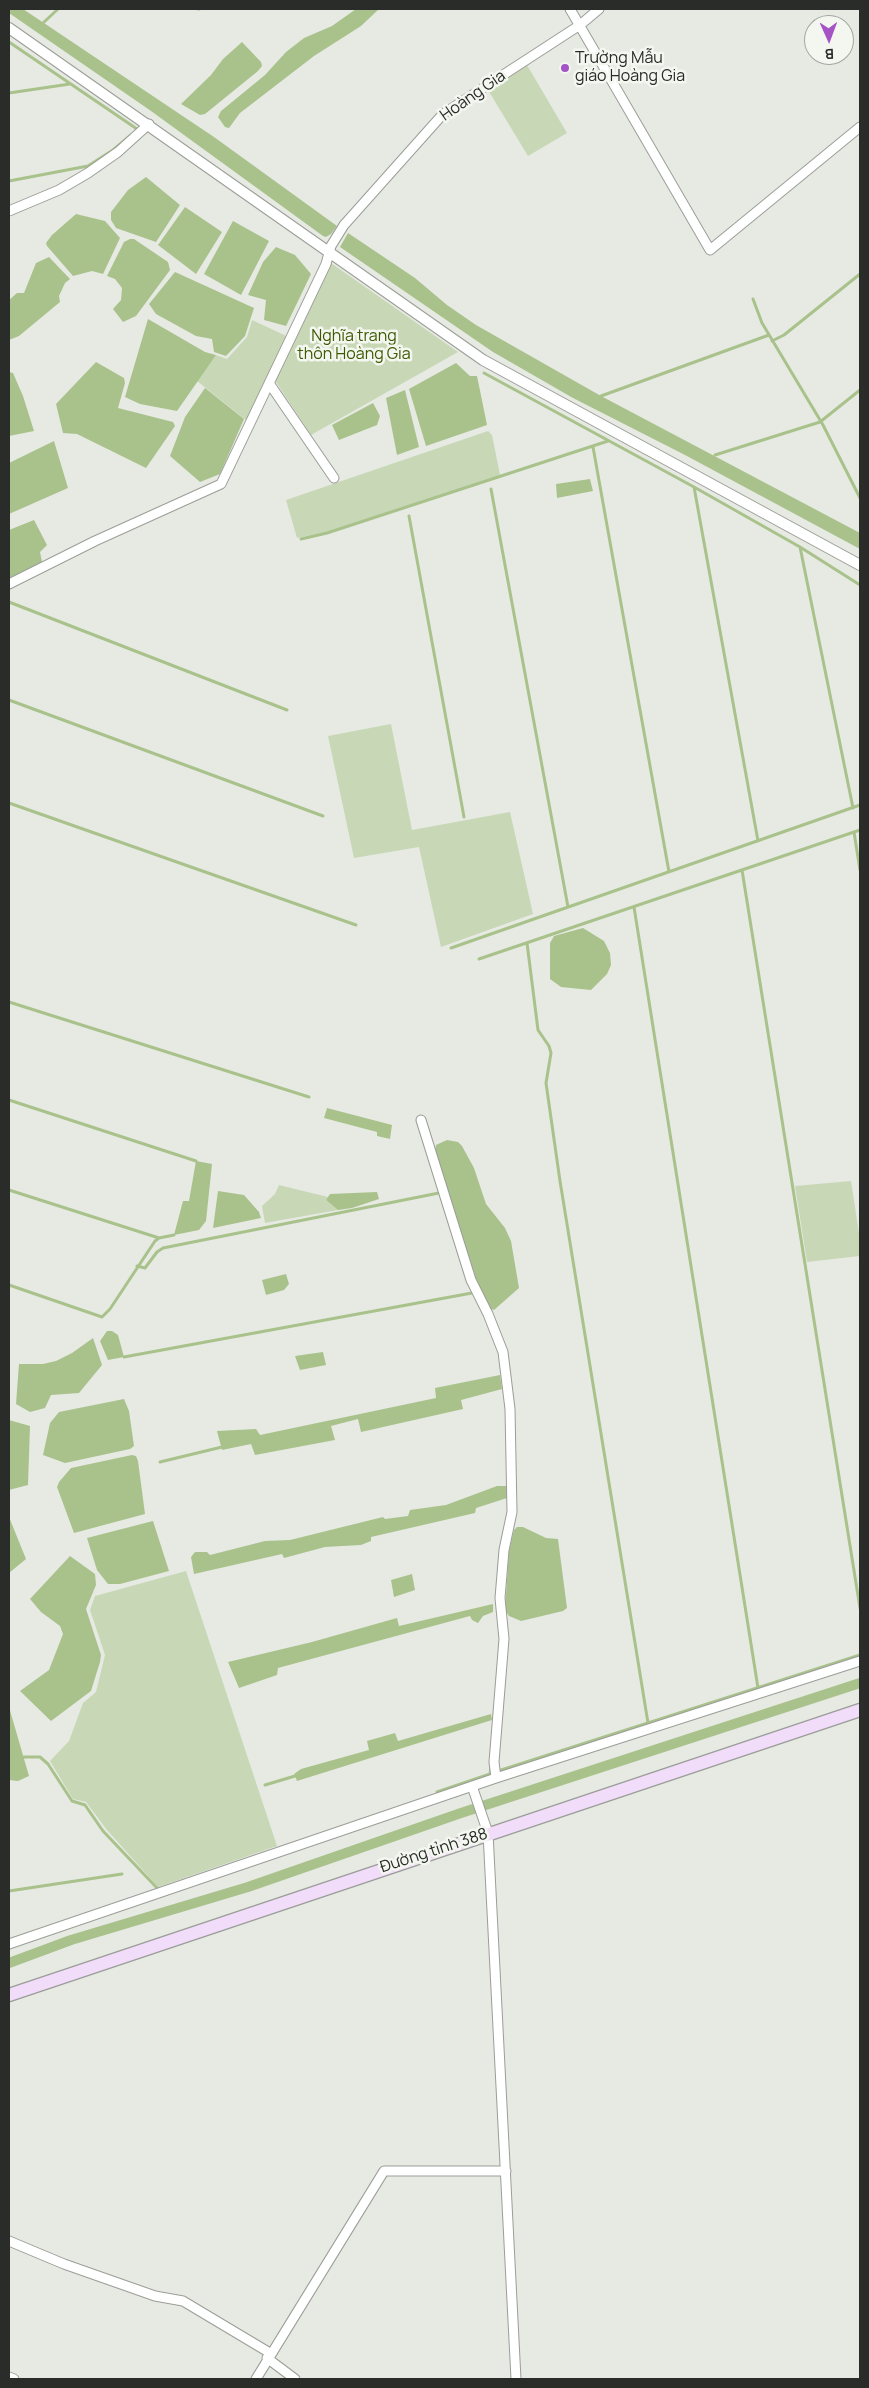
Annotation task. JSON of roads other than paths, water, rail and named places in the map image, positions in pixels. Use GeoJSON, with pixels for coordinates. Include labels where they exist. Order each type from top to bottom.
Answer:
{"type":"FeatureCollection","features":[{"type":"Feature","properties":{"kind":"main road","name":"Đường tỉnh 388"},"geometry":{"type":"LineString","coordinates":[[9,1994],[487,1830],[860,1710]]}},
{"type":"Feature","properties":{"kind":"street"},"geometry":{"type":"LineString","coordinates":[[570,9],[710,250],[860,127]]}},
{"type":"Feature","properties":{"kind":"street","name":"Hoàng Gia"},"geometry":{"type":"LineString","coordinates":[[9,584],[95,541],[221,484],[326,264],[330,249],[344,225],[444,114],[580,25],[599,9]]}},
{"type":"Feature","properties":{"kind":"street"},"geometry":{"type":"LineString","coordinates":[[9,28],[330,249],[483,360],[860,565]]}},
{"type":"Feature","properties":{"kind":"street"},"geometry":{"type":"LineString","coordinates":[[9,211],[59,190],[88,173],[118,152],[149,124]]}},
{"type":"Feature","properties":{"kind":"street"},"geometry":{"type":"LineString","coordinates":[[269,383],[334,478]]}},
{"type":"Feature","properties":{"kind":"street"},"geometry":{"type":"LineString","coordinates":[[421,1120],[471,1280],[488,1314],[502,1352],[508,1390],[512,1438],[512,1512],[504,1550],[500,1598],[504,1639],[494,1762],[496,1778]]}},
{"type":"Feature","properties":{"kind":"street"},"geometry":{"type":"LineString","coordinates":[[9,1944],[473,1788],[496,1778],[860,1661]]}},
{"type":"Feature","properties":{"kind":"street"},"geometry":{"type":"LineString","coordinates":[[473,1788],[487,1830],[516,2379]]}},
{"type":"Feature","properties":{"kind":"street"},"geometry":{"type":"LineString","coordinates":[[256,2379],[268,2356],[384,2171],[506,2171]]}},
{"type":"Feature","properties":{"kind":"street"},"geometry":{"type":"LineString","coordinates":[[9,2241],[64,2264],[146,2293],[183,2302],[268,2356],[295,2379]]}},
{"type":"Feature","properties":{"kind":"street"},"geometry":{"type":"LineString","coordinates":[[9,2377],[14,2379]]}},
{"type":"Feature","properties":{"kind":"waterway"},"geometry":{"type":"LineString","coordinates":[[43,23],[58,9]]}},
{"type":"Feature","properties":{"kind":"waterway"},"geometry":{"type":"LineString","coordinates":[[9,42],[136,130]]}},
{"type":"Feature","properties":{"kind":"waterway"},"geometry":{"type":"LineString","coordinates":[[9,93],[70,84]]}},
{"type":"Feature","properties":{"kind":"waterway"},"geometry":{"type":"LineString","coordinates":[[9,181],[88,166],[113,150],[131,135]]}},
{"type":"Feature","properties":{"kind":"waterway"},"geometry":{"type":"LineString","coordinates":[[772,341],[784,335],[860,274]]}},
{"type":"Feature","properties":{"kind":"waterway"},"geometry":{"type":"LineString","coordinates":[[753,299],[762,323],[823,425],[860,498]]}},
{"type":"Feature","properties":{"kind":"waterway"},"geometry":{"type":"LineString","coordinates":[[601,396],[769,335]]}},
{"type":"Feature","properties":{"kind":"waterway"},"geometry":{"type":"LineString","coordinates":[[484,373],[694,487],[800,547],[860,585]]}},
{"type":"Feature","properties":{"kind":"waterway"},"geometry":{"type":"LineString","coordinates":[[715,455],[820,422],[860,390]]}},
{"type":"Feature","properties":{"kind":"waterway"},"geometry":{"type":"LineString","coordinates":[[301,539],[327,533],[608,441]]}},
{"type":"Feature","properties":{"kind":"waterway"},"geometry":{"type":"LineString","coordinates":[[593,447],[669,872]]}},
{"type":"Feature","properties":{"kind":"waterway"},"geometry":{"type":"LineString","coordinates":[[694,487],[758,841]]}},
{"type":"Feature","properties":{"kind":"waterway"},"geometry":{"type":"LineString","coordinates":[[491,489],[568,907]]}},
{"type":"Feature","properties":{"kind":"waterway"},"geometry":{"type":"LineString","coordinates":[[409,516],[464,817]]}},
{"type":"Feature","properties":{"kind":"waterway"},"geometry":{"type":"LineString","coordinates":[[800,547],[853,808]]}},
{"type":"Feature","properties":{"kind":"waterway"},"geometry":{"type":"LineString","coordinates":[[9,602],[287,710]]}},
{"type":"Feature","properties":{"kind":"waterway"},"geometry":{"type":"LineString","coordinates":[[9,700],[323,816]]}},
{"type":"Feature","properties":{"kind":"waterway"},"geometry":{"type":"LineString","coordinates":[[9,803],[356,925]]}},
{"type":"Feature","properties":{"kind":"waterway"},"geometry":{"type":"LineString","coordinates":[[451,948],[860,805]]}},
{"type":"Feature","properties":{"kind":"waterway"},"geometry":{"type":"LineString","coordinates":[[479,959],[860,830]]}},
{"type":"Feature","properties":{"kind":"waterway"},"geometry":{"type":"LineString","coordinates":[[854,832],[860,870]]}},
{"type":"Feature","properties":{"kind":"waterway"},"geometry":{"type":"LineString","coordinates":[[742,870],[860,1608]]}},
{"type":"Feature","properties":{"kind":"waterway"},"geometry":{"type":"LineString","coordinates":[[634,907],[758,1688]]}},
{"type":"Feature","properties":{"kind":"waterway"},"geometry":{"type":"LineString","coordinates":[[527,943],[538,1030],[549,1046],[551,1053],[546,1083],[560,1181],[648,1723]]}},
{"type":"Feature","properties":{"kind":"waterway"},"geometry":{"type":"LineString","coordinates":[[9,1002],[309,1097]]}},
{"type":"Feature","properties":{"kind":"waterway"},"geometry":{"type":"LineString","coordinates":[[9,1100],[196,1161]]}},
{"type":"Feature","properties":{"kind":"waterway"},"geometry":{"type":"LineString","coordinates":[[9,1190],[159,1238],[155,1241],[110,1309],[102,1317],[9,1285]]}},
{"type":"Feature","properties":{"kind":"waterway"},"geometry":{"type":"LineString","coordinates":[[137,1266],[145,1268],[157,1252],[163,1248],[449,1191]]}},
{"type":"Feature","properties":{"kind":"waterway"},"geometry":{"type":"LineString","coordinates":[[159,1238],[174,1235]]}},
{"type":"Feature","properties":{"kind":"waterway"},"geometry":{"type":"LineString","coordinates":[[124,1357],[472,1293]]}},
{"type":"Feature","properties":{"kind":"waterway"},"geometry":{"type":"LineString","coordinates":[[160,1462],[222,1447]]}},
{"type":"Feature","properties":{"kind":"waterway"},"geometry":{"type":"LineString","coordinates":[[495,1772],[860,1655]]}},
{"type":"Feature","properties":{"kind":"waterway"},"geometry":{"type":"LineString","coordinates":[[9,1963],[71,1940],[248,1887],[461,1813],[860,1683]]}},
{"type":"Feature","properties":{"kind":"waterway"},"geometry":{"type":"LineString","coordinates":[[24,1757],[40,1757],[48,1764],[72,1801],[85,1805],[103,1831],[157,1888]]}},
{"type":"Feature","properties":{"kind":"waterway"},"geometry":{"type":"LineString","coordinates":[[437,1792],[490,1774],[491,1767]]}},
{"type":"Feature","properties":{"kind":"waterway"},"geometry":{"type":"LineString","coordinates":[[265,1785],[295,1776]]}},
{"type":"Feature","properties":{"kind":"waterway"},"geometry":{"type":"LineString","coordinates":[[9,1891],[122,1874]]}},
{"type":"Feature","properties":{"kind":"place","name":"Trường Mẫu giáo Hoàng Gia"},"geometry":{"type":"Point","coordinates":[565,68]}},
{"type":"Feature","properties":{"kind":"park label","name":"Nghĩa trang thôn Hoàng Gia"},"geometry":{"type":"Point","coordinates":[354,346]}}]}
